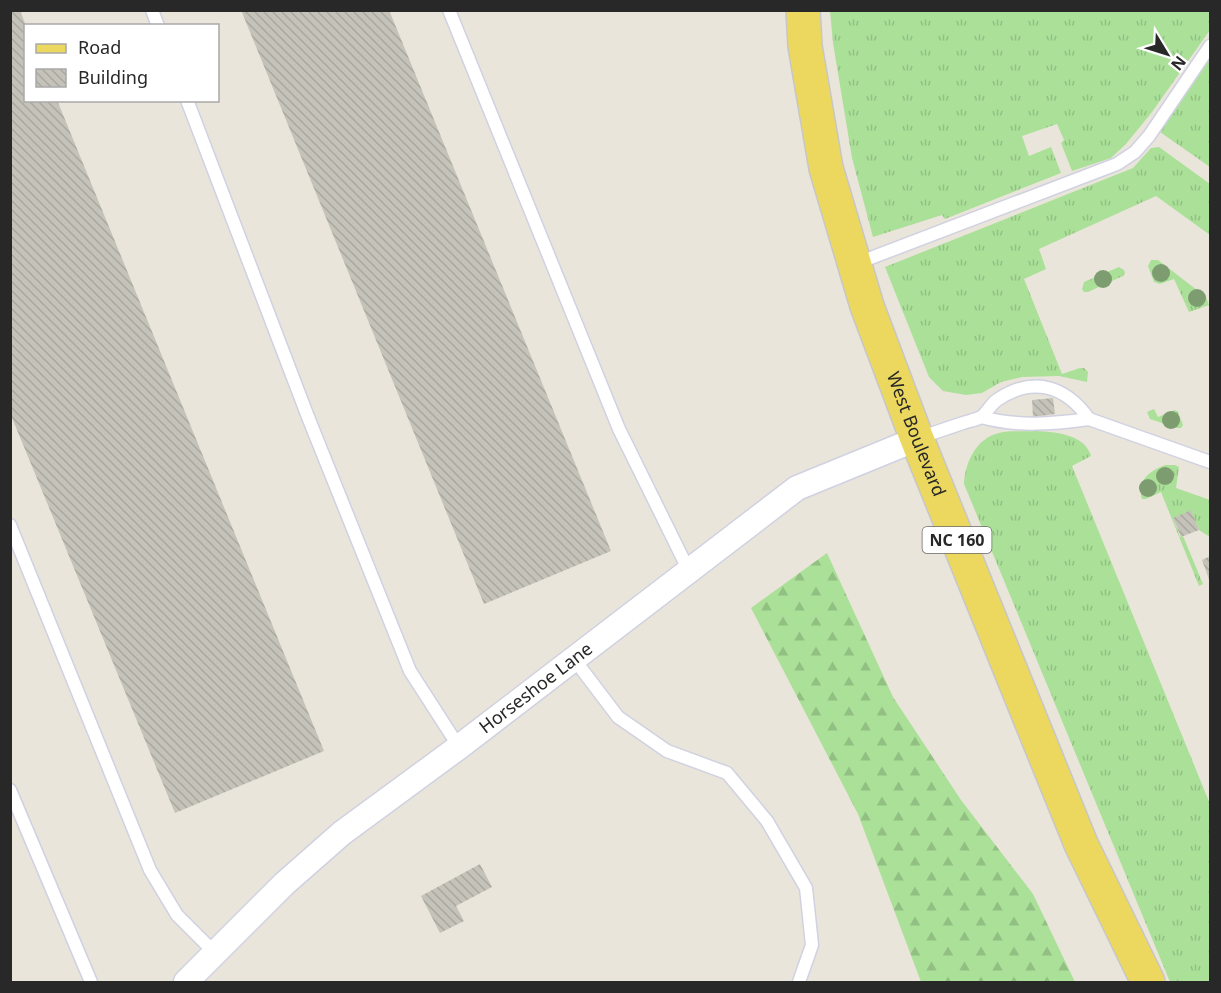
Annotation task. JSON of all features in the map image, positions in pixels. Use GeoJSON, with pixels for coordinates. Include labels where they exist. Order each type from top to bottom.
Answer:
{"type":"FeatureCollection","features":[{"type":"Feature","properties":{"kind":"main road","name":"West Boulevard"},"geometry":{"type":"LineString","coordinates":[[803,10],[805,46],[826,168],[867,306],[917,439],[1081,844],[1148,982]]}},
{"type":"Feature","properties":{"kind":"main road","name":"West Boulevard"},"geometry":{"type":"LineString","coordinates":[[1081,844],[1124,982]]}},
{"type":"Feature","properties":{"kind":"street","name":"Horseshoe Lane"},"geometry":{"type":"LineString","coordinates":[[186,982],[284,884],[342,833],[459,747],[797,488],[917,439]]}},
{"type":"Feature","properties":{"kind":"lane"},"geometry":{"type":"LineString","coordinates":[[449,10],[619,429],[689,571]]}},
{"type":"Feature","properties":{"kind":"lane"},"geometry":{"type":"LineString","coordinates":[[854,264],[1117,164],[1135,152],[1149,136],[1210,46]]}},
{"type":"Feature","properties":{"kind":"lane"},"geometry":{"type":"LineString","coordinates":[[188,102],[308,417],[410,671],[459,747]]}},
{"type":"Feature","properties":{"kind":"lane"},"geometry":{"type":"LineString","coordinates":[[981,417],[994,402],[1006,394],[1021,389],[1041,387],[1057,389],[1071,398],[1089,419]]}},
{"type":"Feature","properties":{"kind":"lane"},"geometry":{"type":"LineString","coordinates":[[917,439],[981,417],[1012,423],[1057,423],[1089,419],[1210,462]]}},
{"type":"Feature","properties":{"kind":"lane"},"geometry":{"type":"LineString","coordinates":[[10,525],[150,870],[177,915],[215,953]]}},
{"type":"Feature","properties":{"kind":"lane"},"geometry":{"type":"LineString","coordinates":[[574,659],[618,717],[667,751],[727,773],[767,821],[806,888],[812,945],[799,982]]}},
{"type":"Feature","properties":{"kind":"lane"},"geometry":{"type":"LineString","coordinates":[[10,790],[91,982]]}},
{"type":"Feature","properties":{"kind":"green space"},"geometry":{"type":"Polygon","coordinates":[[[830,11],[1210,11],[1210,30],[1152,112],[1126,144],[1111,158],[1072,171],[1061,143],[1064,140],[1057,124],[1022,136],[1029,156],[1051,147],[1061,173],[945,219],[942,215],[873,237],[852,158],[830,11]]]}},
{"type":"Feature","properties":{"kind":"green space"},"geometry":{"type":"Polygon","coordinates":[[[1210,57],[1210,167],[1160,132],[1210,57]]]}},
{"type":"Feature","properties":{"kind":"green space"},"geometry":{"type":"Polygon","coordinates":[[[1159,147],[1210,184],[1210,235],[1156,196],[1039,249],[1046,269],[1024,279],[1062,374],[1084,368],[1088,372],[1087,382],[1059,376],[1022,377],[1001,382],[982,393],[966,395],[943,391],[929,377],[885,267],[1133,168],[1151,148],[1159,147]]]}},
{"type":"Feature","properties":{"kind":"green space"},"geometry":{"type":"Polygon","coordinates":[[[1151,260],[1158,260],[1206,297],[1209,305],[1189,312],[1174,279],[1160,284],[1154,282],[1148,266],[1151,260]]]}},
{"type":"Feature","properties":{"kind":"green space"},"geometry":{"type":"Polygon","coordinates":[[[1119,267],[1124,270],[1123,276],[1088,292],[1082,289],[1084,282],[1119,267]]]}},
{"type":"Feature","properties":{"kind":"green space"},"geometry":{"type":"Polygon","coordinates":[[[1154,409],[1158,417],[1175,410],[1183,425],[1177,428],[1150,419],[1147,412],[1154,409]]]}},
{"type":"Feature","properties":{"kind":"green space"},"geometry":{"type":"Polygon","coordinates":[[[1036,431],[1068,436],[1083,443],[1088,449],[1091,456],[1072,466],[1210,804],[1210,982],[1170,982],[964,484],[969,460],[984,440],[1003,432],[1036,431]]]}},
{"type":"Feature","properties":{"kind":"green space"},"geometry":{"type":"Polygon","coordinates":[[[1165,465],[1179,467],[1176,488],[1210,500],[1210,537],[1199,530],[1191,511],[1173,518],[1203,584],[1199,586],[1161,492],[1142,499],[1143,481],[1154,470],[1165,465]]]}},
{"type":"Feature","properties":{"kind":"green space"},"geometry":{"type":"Polygon","coordinates":[[[827,553],[893,697],[961,800],[1033,894],[1075,982],[921,982],[858,814],[751,608],[827,553]]]}},
{"type":"Feature","properties":{"kind":"building"},"geometry":{"type":"Polygon","coordinates":[[[10,10],[20,10],[25,24],[24,102],[58,102],[324,751],[175,813],[10,413],[10,10]]]}},
{"type":"Feature","properties":{"kind":"building"},"geometry":{"type":"Polygon","coordinates":[[[241,10],[389,10],[611,551],[484,604],[241,10]]]}},
{"type":"Feature","properties":{"kind":"building"},"geometry":{"type":"Polygon","coordinates":[[[1053,398],[1055,414],[1033,417],[1032,400],[1053,398]]]}},
{"type":"Feature","properties":{"kind":"building"},"geometry":{"type":"Polygon","coordinates":[[[1191,510],[1199,530],[1181,537],[1173,518],[1191,510]]]}},
{"type":"Feature","properties":{"kind":"building"},"geometry":{"type":"Polygon","coordinates":[[[1210,556],[1210,582],[1202,560],[1210,556]]]}},
{"type":"Feature","properties":{"kind":"building"},"geometry":{"type":"Polygon","coordinates":[[[480,864],[492,887],[456,906],[464,921],[440,933],[421,896],[480,864]]]}}]}
